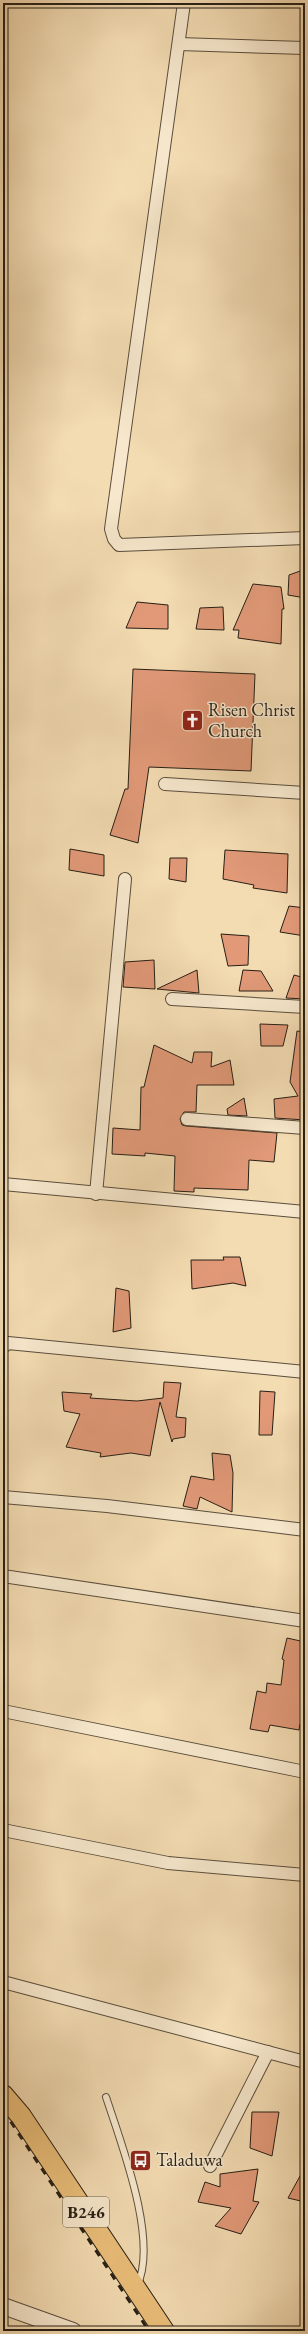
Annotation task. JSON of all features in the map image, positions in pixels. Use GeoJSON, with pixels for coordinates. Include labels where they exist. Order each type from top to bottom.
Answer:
{"type":"FeatureCollection","features":[{"type":"Feature","properties":{"kind":"main road","name":"B246"},"geometry":{"type":"LineString","coordinates":[[3,2095],[21,2116],[137,2287],[164,2331]]}},
{"type":"Feature","properties":{"kind":"street"},"geometry":{"type":"LineString","coordinates":[[184,3],[111,529],[114,539],[119,544],[305,538]]}},
{"type":"Feature","properties":{"kind":"street"},"geometry":{"type":"LineString","coordinates":[[179,44],[305,48]]}},
{"type":"Feature","properties":{"kind":"street"},"geometry":{"type":"LineString","coordinates":[[165,784],[305,793]]}},
{"type":"Feature","properties":{"kind":"street"},"geometry":{"type":"LineString","coordinates":[[96,1194],[125,879]]}},
{"type":"Feature","properties":{"kind":"street"},"geometry":{"type":"LineString","coordinates":[[172,999],[305,1007]]}},
{"type":"Feature","properties":{"kind":"street"},"geometry":{"type":"LineString","coordinates":[[187,1120],[305,1128]]}},
{"type":"Feature","properties":{"kind":"street"},"geometry":{"type":"LineString","coordinates":[[3,1184],[96,1194],[305,1212]]}},
{"type":"Feature","properties":{"kind":"street"},"geometry":{"type":"LineString","coordinates":[[3,1347],[8,1342],[305,1372]]}},
{"type":"Feature","properties":{"kind":"street"},"geometry":{"type":"LineString","coordinates":[[3,1497],[107,1506],[305,1530]]}},
{"type":"Feature","properties":{"kind":"street"},"geometry":{"type":"LineString","coordinates":[[3,1576],[305,1621]]}},
{"type":"Feature","properties":{"kind":"street"},"geometry":{"type":"LineString","coordinates":[[3,1711],[305,1772]]}},
{"type":"Feature","properties":{"kind":"street"},"geometry":{"type":"LineString","coordinates":[[3,1830],[168,1863],[305,1875]]}},
{"type":"Feature","properties":{"kind":"street"},"geometry":{"type":"LineString","coordinates":[[3,1982],[305,2062]]}},
{"type":"Feature","properties":{"kind":"street"},"geometry":{"type":"LineString","coordinates":[[210,2166],[268,2052]]}},
{"type":"Feature","properties":{"kind":"street"},"geometry":{"type":"LineString","coordinates":[[3,2306],[73,2331]]}},
{"type":"Feature","properties":{"kind":"lane"},"geometry":{"type":"LineString","coordinates":[[106,2097],[130,2171],[144,2240],[143,2274],[137,2287]]}},
{"type":"Feature","properties":{"kind":"building"},"geometry":{"type":"Polygon","coordinates":[[[303,570],[305,598],[288,595],[289,575],[303,570]]]}},
{"type":"Feature","properties":{"kind":"building"},"geometry":{"type":"Polygon","coordinates":[[[253,584],[281,587],[284,609],[282,609],[281,644],[238,638],[239,630],[233,630],[253,584]]]}},
{"type":"Feature","properties":{"kind":"building"},"geometry":{"type":"Polygon","coordinates":[[[137,602],[168,605],[168,629],[126,628],[137,602]]]}},
{"type":"Feature","properties":{"kind":"building"},"geometry":{"type":"Polygon","coordinates":[[[223,607],[224,630],[196,629],[200,608],[223,607]]]}},
{"type":"Feature","properties":{"kind":"building","name":"Risen Christ Church"},"geometry":{"type":"Polygon","coordinates":[[[133,669],[255,674],[251,771],[149,767],[138,843],[110,835],[125,789],[128,789],[133,669]]]}},
{"type":"Feature","properties":{"kind":"building"},"geometry":{"type":"Polygon","coordinates":[[[70,849],[104,855],[104,876],[69,870],[70,849]]]}},
{"type":"Feature","properties":{"kind":"building"},"geometry":{"type":"Polygon","coordinates":[[[225,850],[288,854],[287,893],[253,888],[254,885],[223,879],[225,850]]]}},
{"type":"Feature","properties":{"kind":"building"},"geometry":{"type":"Polygon","coordinates":[[[170,858],[187,858],[186,882],[169,879],[170,858]]]}},
{"type":"Feature","properties":{"kind":"building"},"geometry":{"type":"Polygon","coordinates":[[[289,906],[305,908],[305,936],[280,932],[289,906]]]}},
{"type":"Feature","properties":{"kind":"building"},"geometry":{"type":"Polygon","coordinates":[[[221,934],[249,936],[248,965],[228,966],[221,934]]]}},
{"type":"Feature","properties":{"kind":"building"},"geometry":{"type":"Polygon","coordinates":[[[154,960],[155,989],[123,987],[125,962],[154,960]]]}},
{"type":"Feature","properties":{"kind":"building"},"geometry":{"type":"Polygon","coordinates":[[[197,970],[199,993],[157,989],[197,970]]]}},
{"type":"Feature","properties":{"kind":"building"},"geometry":{"type":"Polygon","coordinates":[[[243,970],[261,971],[273,991],[239,991],[243,970]]]}},
{"type":"Feature","properties":{"kind":"building"},"geometry":{"type":"Polygon","coordinates":[[[294,975],[305,978],[305,999],[286,998],[294,975]]]}},
{"type":"Feature","properties":{"kind":"building"},"geometry":{"type":"Polygon","coordinates":[[[260,1024],[288,1025],[283,1046],[261,1046],[260,1024]]]}},
{"type":"Feature","properties":{"kind":"building"},"geometry":{"type":"Polygon","coordinates":[[[297,1031],[305,1032],[305,1120],[275,1118],[274,1099],[298,1096],[290,1082],[297,1031]]]}},
{"type":"Feature","properties":{"kind":"building"},"geometry":{"type":"Polygon","coordinates":[[[154,1045],[192,1063],[194,1052],[212,1052],[211,1067],[230,1060],[234,1085],[197,1085],[196,1112],[184,1112],[180,1119],[182,1125],[186,1126],[277,1133],[274,1162],[249,1160],[248,1190],[194,1188],[194,1192],[174,1191],[175,1156],[145,1153],[145,1156],[112,1154],[113,1128],[140,1130],[141,1087],[144,1087],[154,1045]]]}},
{"type":"Feature","properties":{"kind":"building"},"geometry":{"type":"Polygon","coordinates":[[[244,1098],[247,1116],[228,1115],[227,1109],[244,1098]]]}},
{"type":"Feature","properties":{"kind":"building"},"geometry":{"type":"Polygon","coordinates":[[[223,1257],[240,1257],[246,1286],[233,1283],[192,1289],[191,1260],[224,1260],[223,1257]]]}},
{"type":"Feature","properties":{"kind":"building"},"geometry":{"type":"Polygon","coordinates":[[[116,1288],[129,1291],[131,1328],[113,1332],[116,1288]]]}},
{"type":"Feature","properties":{"kind":"building"},"geometry":{"type":"Polygon","coordinates":[[[164,1382],[181,1383],[176,1417],[186,1418],[185,1437],[173,1439],[172,1442],[160,1402],[150,1456],[131,1453],[100,1457],[101,1453],[66,1447],[80,1414],[64,1411],[62,1392],[92,1394],[90,1398],[137,1401],[163,1398],[164,1382]]]}},
{"type":"Feature","properties":{"kind":"building"},"geometry":{"type":"Polygon","coordinates":[[[260,1391],[275,1392],[272,1435],[259,1435],[260,1391]]]}},
{"type":"Feature","properties":{"kind":"building"},"geometry":{"type":"Polygon","coordinates":[[[212,1453],[230,1455],[233,1473],[232,1512],[200,1497],[197,1509],[183,1506],[191,1476],[214,1480],[212,1453]]]}},
{"type":"Feature","properties":{"kind":"building"},"geometry":{"type":"Polygon","coordinates":[[[287,1638],[305,1642],[305,1725],[300,1724],[299,1730],[270,1725],[268,1732],[250,1729],[257,1691],[266,1693],[267,1683],[281,1685],[284,1660],[282,1659],[287,1638]]]}},
{"type":"Feature","properties":{"kind":"building"},"geometry":{"type":"Polygon","coordinates":[[[252,2112],[279,2112],[272,2156],[250,2148],[252,2112]]]}},
{"type":"Feature","properties":{"kind":"building"},"geometry":{"type":"Polygon","coordinates":[[[305,2167],[305,2202],[288,2198],[305,2167]]]}},
{"type":"Feature","properties":{"kind":"building"},"geometry":{"type":"Polygon","coordinates":[[[258,2169],[253,2201],[259,2202],[241,2234],[215,2226],[231,2208],[198,2202],[205,2182],[220,2187],[220,2174],[258,2169]]]}},
{"type":"Feature","properties":{"kind":"railway"},"geometry":{"type":"LineString","coordinates":[[3,2110],[149,2331]]}},
{"type":"Feature","properties":{"kind":"place","name":"Risen Christ Church"},"geometry":{"type":"Point","coordinates":[192,720]}},
{"type":"Feature","properties":{"kind":"place","name":"Taladuwa"},"geometry":{"type":"Point","coordinates":[140,2160]}}]}
